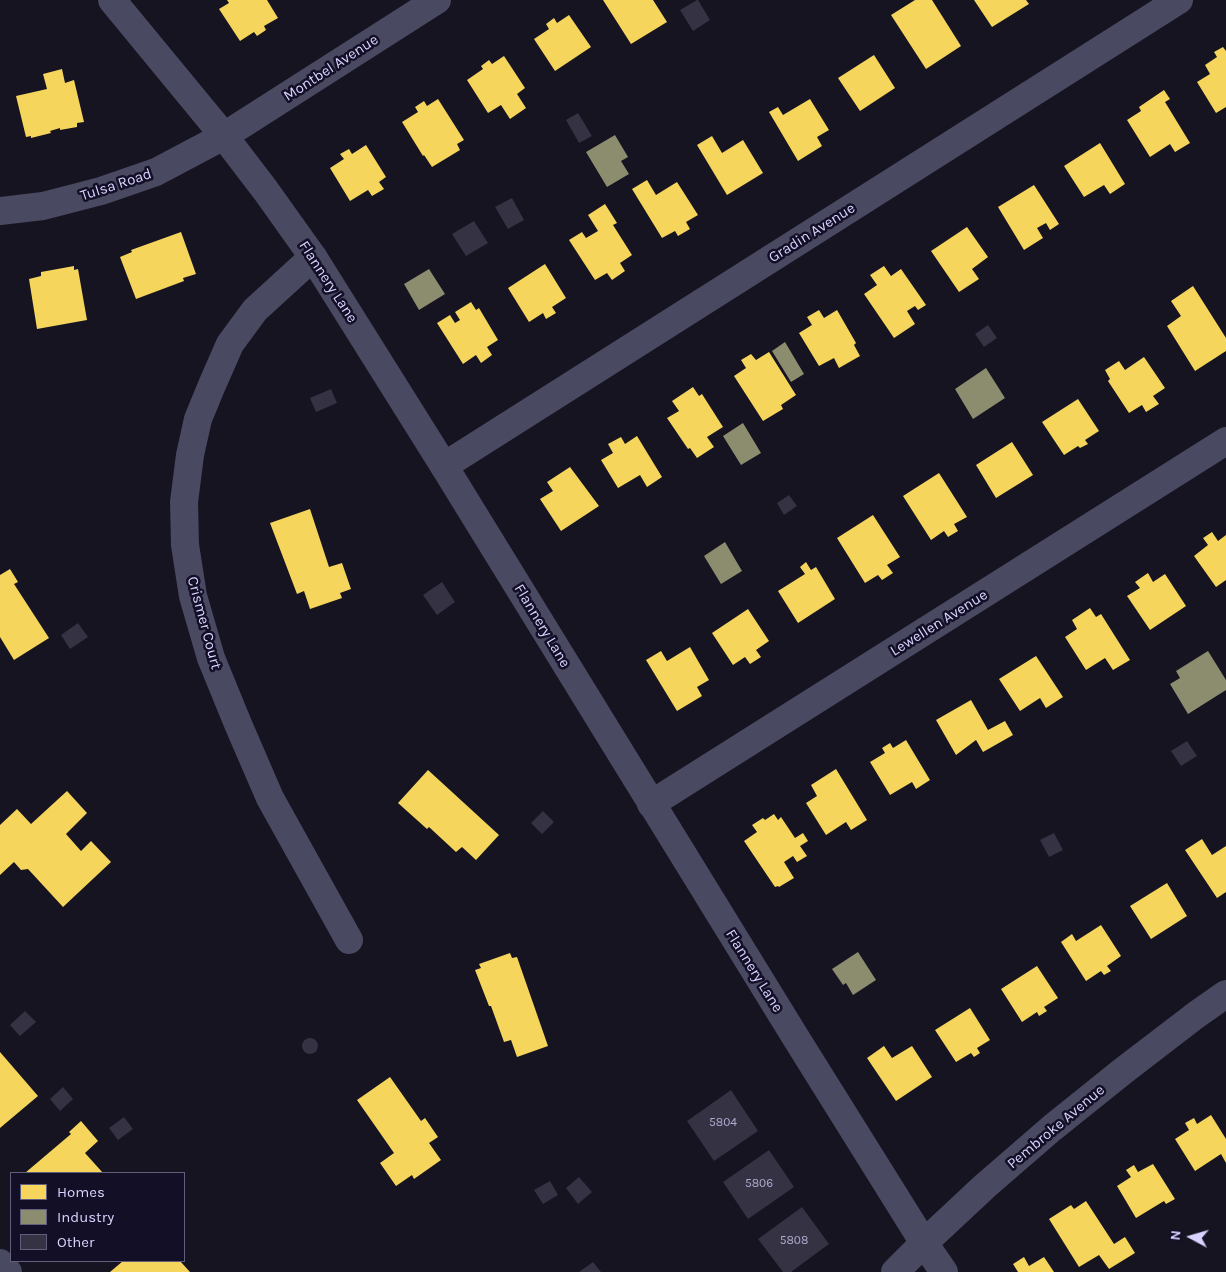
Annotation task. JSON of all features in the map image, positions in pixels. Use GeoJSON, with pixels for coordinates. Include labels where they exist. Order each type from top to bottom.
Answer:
{"type":"FeatureCollection","features":[{"type":"Feature","properties":{"kind":"street","name":"Flannery Lane"},"geometry":{"type":"LineString","coordinates":[[112,0],[224,136],[313,257],[444,466],[651,804],[924,1243],[944,1272]]}},
{"type":"Feature","properties":{"kind":"street","name":"Montbel Avenue"},"geometry":{"type":"LineString","coordinates":[[224,136],[437,0]]}},
{"type":"Feature","properties":{"kind":"street","name":"Gradin Avenue"},"geometry":{"type":"LineString","coordinates":[[444,466],[1179,0]]}},
{"type":"Feature","properties":{"kind":"street","name":"Tulsa Road"},"geometry":{"type":"LineString","coordinates":[[0,211],[43,206],[102,191],[156,172],[224,136]]}},
{"type":"Feature","properties":{"kind":"street","name":"Crismer Court"},"geometry":{"type":"LineString","coordinates":[[313,257],[256,310],[230,344],[198,419],[190,455],[184,502],[185,545],[193,596],[211,658],[238,724],[270,798],[350,940]]}},
{"type":"Feature","properties":{"kind":"street","name":"Lewellen Avenue"},"geometry":{"type":"LineString","coordinates":[[651,804],[1226,441]]}},
{"type":"Feature","properties":{"kind":"street","name":"Pembroke Avenue"},"geometry":{"type":"LineString","coordinates":[[895,1272],[985,1186],[1052,1128],[1123,1071],[1226,994]]}},
{"type":"Feature","properties":{"kind":"street"},"geometry":{"type":"LineString","coordinates":[[0,1263],[8,1272]]}},
{"type":"Feature","properties":{"kind":"building: Homes"},"geometry":{"type":"Polygon","coordinates":[[[227,0],[267,0],[278,18],[264,26],[266,30],[257,36],[254,32],[240,41],[219,9],[229,3],[227,0]]]}},
{"type":"Feature","properties":{"kind":"building: Homes"},"geometry":{"type":"Polygon","coordinates":[[[603,0],[653,0],[667,22],[631,44],[603,0]]]}},
{"type":"Feature","properties":{"kind":"building: Homes"},"geometry":{"type":"Polygon","coordinates":[[[915,0],[932,0],[961,46],[926,69],[891,15],[915,0]]]}},
{"type":"Feature","properties":{"kind":"building: Homes"},"geometry":{"type":"Polygon","coordinates":[[[974,0],[1026,0],[1029,4],[992,27],[974,0]]]}},
{"type":"Feature","properties":{"kind":"building: Homes"},"geometry":{"type":"Polygon","coordinates":[[[569,15],[591,47],[555,71],[534,39],[549,29],[546,24],[554,18],[557,23],[569,15]]]}},
{"type":"Feature","properties":{"kind":"building: Homes"},"geometry":{"type":"Polygon","coordinates":[[[1223,47],[1226,51],[1226,107],[1216,113],[1197,82],[1210,74],[1205,65],[1217,57],[1214,52],[1223,47]]]}},
{"type":"Feature","properties":{"kind":"building: Homes"},"geometry":{"type":"Polygon","coordinates":[[[874,55],[895,88],[860,111],[838,78],[874,55]]]}},
{"type":"Feature","properties":{"kind":"building: Homes"},"geometry":{"type":"Polygon","coordinates":[[[504,56],[525,88],[517,94],[526,108],[510,119],[501,105],[488,113],[467,80],[483,69],[481,66],[489,60],[492,64],[504,56]]]}},
{"type":"Feature","properties":{"kind":"building: Homes"},"geometry":{"type":"Polygon","coordinates":[[[62,69],[65,83],[74,80],[84,122],[77,123],[77,127],[60,130],[60,128],[50,131],[51,133],[31,138],[31,136],[26,137],[16,96],[47,89],[43,74],[62,69]]]}},
{"type":"Feature","properties":{"kind":"building: Homes"},"geometry":{"type":"Polygon","coordinates":[[[1164,90],[1170,99],[1165,102],[1190,143],[1175,152],[1170,144],[1150,157],[1127,120],[1141,111],[1139,107],[1164,90]]]}},
{"type":"Feature","properties":{"kind":"building: Homes"},"geometry":{"type":"Polygon","coordinates":[[[438,99],[464,140],[457,144],[460,150],[432,167],[402,122],[418,112],[415,107],[424,101],[427,106],[438,99]]]}},
{"type":"Feature","properties":{"kind":"building: Homes"},"geometry":{"type":"Polygon","coordinates":[[[810,99],[829,130],[817,137],[822,146],[798,161],[769,112],[778,107],[783,115],[810,99]]]}},
{"type":"Feature","properties":{"kind":"building: Homes"},"geometry":{"type":"Polygon","coordinates":[[[712,136],[722,153],[743,140],[763,173],[727,195],[697,145],[712,136]]]}},
{"type":"Feature","properties":{"kind":"building: Homes"},"geometry":{"type":"Polygon","coordinates":[[[1100,143],[1125,184],[1110,194],[1104,185],[1084,197],[1064,166],[1100,143]]]}},
{"type":"Feature","properties":{"kind":"building: Homes"},"geometry":{"type":"Polygon","coordinates":[[[366,145],[386,177],[379,182],[384,189],[372,196],[368,190],[350,201],[330,168],[344,159],[340,154],[349,149],[352,154],[366,145]]]}},
{"type":"Feature","properties":{"kind":"building: Homes"},"geometry":{"type":"Polygon","coordinates":[[[647,180],[656,195],[677,182],[698,215],[686,222],[690,229],[678,236],[675,231],[662,238],[632,189],[647,180]]]}},
{"type":"Feature","properties":{"kind":"building: Homes"},"geometry":{"type":"Polygon","coordinates":[[[1034,185],[1059,224],[1050,230],[1046,223],[1037,228],[1043,238],[1024,250],[998,207],[1034,185]]]}},
{"type":"Feature","properties":{"kind":"building: Homes"},"geometry":{"type":"Polygon","coordinates":[[[605,204],[617,223],[613,225],[632,255],[620,263],[625,271],[612,280],[607,273],[595,280],[569,240],[582,232],[586,238],[598,231],[588,215],[605,204]]]}},
{"type":"Feature","properties":{"kind":"building: Homes"},"geometry":{"type":"Polygon","coordinates":[[[967,227],[988,257],[972,269],[979,279],[959,292],[931,251],[967,227]]]}},
{"type":"Feature","properties":{"kind":"building: Homes"},"geometry":{"type":"Polygon","coordinates":[[[181,232],[196,274],[183,278],[184,281],[136,299],[120,257],[132,252],[131,250],[181,232]]]}},
{"type":"Feature","properties":{"kind":"building: Homes"},"geometry":{"type":"Polygon","coordinates":[[[545,264],[566,298],[552,307],[556,313],[546,319],[543,313],[529,322],[508,288],[545,264]]]}},
{"type":"Feature","properties":{"kind":"building: Homes"},"geometry":{"type":"Polygon","coordinates":[[[74,266],[74,270],[78,269],[87,320],[37,329],[29,279],[41,276],[41,272],[74,266]]]}},
{"type":"Feature","properties":{"kind":"building: Homes"},"geometry":{"type":"Polygon","coordinates":[[[884,266],[891,276],[901,269],[926,305],[918,310],[915,306],[907,311],[915,324],[894,338],[864,294],[877,285],[870,275],[884,266]]]}},
{"type":"Feature","properties":{"kind":"building: Homes"},"geometry":{"type":"Polygon","coordinates":[[[1193,286],[1226,338],[1226,351],[1195,371],[1167,326],[1181,316],[1171,301],[1193,286]]]}},
{"type":"Feature","properties":{"kind":"building: Homes"},"geometry":{"type":"Polygon","coordinates":[[[471,302],[476,310],[479,308],[498,340],[487,347],[492,355],[481,363],[476,355],[463,364],[437,323],[450,315],[455,323],[460,320],[455,312],[471,302]]]}},
{"type":"Feature","properties":{"kind":"building: Homes"},"geometry":{"type":"Polygon","coordinates":[[[819,310],[824,318],[837,310],[856,343],[854,345],[860,356],[839,368],[834,358],[819,366],[799,333],[812,325],[807,317],[819,310]]]}},
{"type":"Feature","properties":{"kind":"building: Homes"},"geometry":{"type":"Polygon","coordinates":[[[769,352],[796,395],[781,405],[783,409],[763,421],[734,376],[746,368],[741,360],[751,354],[756,360],[769,352]]]}},
{"type":"Feature","properties":{"kind":"building: Homes"},"geometry":{"type":"Polygon","coordinates":[[[1144,357],[1165,388],[1153,396],[1159,404],[1146,412],[1142,405],[1129,413],[1108,381],[1110,379],[1105,370],[1119,361],[1125,370],[1144,357]]]}},
{"type":"Feature","properties":{"kind":"building: Homes"},"geometry":{"type":"Polygon","coordinates":[[[693,387],[699,396],[702,394],[723,427],[707,437],[714,447],[697,458],[690,448],[688,449],[667,418],[679,411],[672,401],[693,387]]]}},
{"type":"Feature","properties":{"kind":"building: Homes"},"geometry":{"type":"Polygon","coordinates":[[[1078,399],[1099,431],[1085,440],[1088,444],[1080,448],[1078,446],[1064,455],[1042,422],[1078,399]]]}},
{"type":"Feature","properties":{"kind":"building: Homes"},"geometry":{"type":"Polygon","coordinates":[[[637,436],[662,477],[647,487],[640,475],[618,488],[601,460],[613,453],[608,444],[621,437],[625,444],[637,436]]]}},
{"type":"Feature","properties":{"kind":"building: Homes"},"geometry":{"type":"Polygon","coordinates":[[[1012,442],[1033,475],[996,498],[976,465],[1012,442]]]}},
{"type":"Feature","properties":{"kind":"building: Homes"},"geometry":{"type":"Polygon","coordinates":[[[570,467],[599,506],[561,531],[540,499],[553,491],[547,482],[570,467]]]}},
{"type":"Feature","properties":{"kind":"building: Homes"},"geometry":{"type":"Polygon","coordinates":[[[939,473],[967,517],[954,524],[958,531],[948,537],[944,531],[931,540],[903,496],[939,473]]]}},
{"type":"Feature","properties":{"kind":"building: Homes"},"geometry":{"type":"Polygon","coordinates":[[[310,509],[329,567],[342,563],[351,589],[340,593],[342,598],[310,609],[304,591],[297,594],[270,523],[310,509]]]}},
{"type":"Feature","properties":{"kind":"building: Homes"},"geometry":{"type":"Polygon","coordinates":[[[873,515],[900,557],[887,565],[893,573],[882,580],[878,575],[865,583],[837,538],[873,515]]]}},
{"type":"Feature","properties":{"kind":"building: Homes"},"geometry":{"type":"Polygon","coordinates":[[[1212,532],[1218,541],[1226,535],[1226,580],[1216,587],[1194,556],[1208,545],[1203,538],[1212,532]]]}},
{"type":"Feature","properties":{"kind":"building: Homes"},"geometry":{"type":"Polygon","coordinates":[[[806,562],[811,570],[816,567],[835,599],[798,623],[778,591],[805,574],[800,567],[806,562]]]}},
{"type":"Feature","properties":{"kind":"building: Homes"},"geometry":{"type":"Polygon","coordinates":[[[10,569],[18,582],[14,584],[49,638],[14,660],[0,637],[0,575],[10,569]]]}},
{"type":"Feature","properties":{"kind":"building: Homes"},"geometry":{"type":"Polygon","coordinates":[[[1148,573],[1153,582],[1165,574],[1186,606],[1150,630],[1127,596],[1140,588],[1135,582],[1148,573]]]}},
{"type":"Feature","properties":{"kind":"building: Homes"},"geometry":{"type":"Polygon","coordinates":[[[1090,608],[1096,617],[1101,614],[1130,660],[1113,670],[1105,658],[1086,670],[1065,637],[1077,629],[1072,620],[1090,608]]]}},
{"type":"Feature","properties":{"kind":"building: Homes"},"geometry":{"type":"Polygon","coordinates":[[[748,609],[769,641],[756,650],[761,657],[750,664],[745,657],[733,665],[712,633],[748,609]]]}},
{"type":"Feature","properties":{"kind":"building: Homes"},"geometry":{"type":"Polygon","coordinates":[[[690,647],[709,680],[697,687],[702,696],[677,711],[646,660],[661,651],[667,661],[690,647]]]}},
{"type":"Feature","properties":{"kind":"building: Homes"},"geometry":{"type":"Polygon","coordinates":[[[1036,656],[1063,697],[1046,708],[1040,698],[1020,711],[999,679],[1036,656]]]}},
{"type":"Feature","properties":{"kind":"building: Homes"},"geometry":{"type":"Polygon","coordinates":[[[971,700],[988,730],[1005,721],[1013,735],[983,752],[976,740],[956,755],[936,720],[971,700]]]}},
{"type":"Feature","properties":{"kind":"building: Homes"},"geometry":{"type":"Polygon","coordinates":[[[906,740],[930,780],[916,789],[912,782],[890,795],[870,762],[885,753],[882,748],[890,743],[893,748],[906,740]]]}},
{"type":"Feature","properties":{"kind":"building: Homes"},"geometry":{"type":"Polygon","coordinates":[[[836,769],[867,820],[851,830],[846,822],[826,835],[806,803],[817,796],[811,785],[836,769]]]}},
{"type":"Feature","properties":{"kind":"building: Homes"},"geometry":{"type":"Polygon","coordinates":[[[428,770],[499,835],[476,860],[462,847],[456,852],[429,827],[427,829],[398,803],[428,770]]]}},
{"type":"Feature","properties":{"kind":"building: Homes"},"geometry":{"type":"Polygon","coordinates":[[[67,791],[87,813],[66,834],[81,851],[91,841],[111,862],[63,907],[28,869],[21,870],[14,862],[0,875],[0,825],[17,809],[31,824],[67,791]]]}},
{"type":"Feature","properties":{"kind":"building: Homes"},"geometry":{"type":"Polygon","coordinates":[[[774,814],[778,820],[781,817],[795,838],[803,833],[808,841],[800,846],[807,856],[797,862],[793,856],[784,862],[794,878],[779,887],[775,887],[744,841],[757,832],[752,825],[774,814]]]}},
{"type":"Feature","properties":{"kind":"building: Homes"},"geometry":{"type":"Polygon","coordinates":[[[1202,839],[1212,855],[1226,846],[1226,892],[1217,898],[1185,850],[1202,839]]]}},
{"type":"Feature","properties":{"kind":"building: Homes"},"geometry":{"type":"Polygon","coordinates":[[[1167,883],[1187,916],[1151,939],[1130,906],[1167,883]]]}},
{"type":"Feature","properties":{"kind":"building: Homes"},"geometry":{"type":"Polygon","coordinates":[[[1101,925],[1121,956],[1107,966],[1111,971],[1104,975],[1101,971],[1086,981],[1061,942],[1072,934],[1076,941],[1101,925]]]}},
{"type":"Feature","properties":{"kind":"building: Homes"},"geometry":{"type":"Polygon","coordinates":[[[510,953],[512,958],[517,957],[548,1046],[517,1057],[511,1040],[504,1042],[475,970],[481,968],[479,964],[510,953]]]}},
{"type":"Feature","properties":{"kind":"building: Homes"},"geometry":{"type":"Polygon","coordinates":[[[1037,966],[1058,998],[1044,1007],[1047,1011],[1039,1016],[1037,1012],[1022,1022],[1001,989],[1037,966]]]}},
{"type":"Feature","properties":{"kind":"building: Homes"},"geometry":{"type":"Polygon","coordinates":[[[970,1008],[990,1040],[977,1048],[980,1053],[974,1057],[971,1053],[956,1062],[935,1030],[970,1008]]]}},
{"type":"Feature","properties":{"kind":"building: Homes"},"geometry":{"type":"Polygon","coordinates":[[[884,1046],[892,1058],[912,1046],[932,1077],[896,1101],[867,1058],[884,1046]]]}},
{"type":"Feature","properties":{"kind":"building: Homes"},"geometry":{"type":"Polygon","coordinates":[[[0,1052],[38,1096],[0,1128],[0,1052]]]}},
{"type":"Feature","properties":{"kind":"building: Homes"},"geometry":{"type":"Polygon","coordinates":[[[390,1077],[421,1121],[425,1118],[438,1137],[429,1143],[441,1160],[414,1179],[412,1175],[396,1186],[380,1163],[394,1153],[357,1100],[390,1077]]]}},
{"type":"Feature","properties":{"kind":"building: Homes"},"geometry":{"type":"Polygon","coordinates":[[[1211,1115],[1226,1139],[1226,1163],[1221,1154],[1195,1171],[1175,1139],[1189,1130],[1185,1123],[1194,1118],[1197,1124],[1211,1115]]]}},
{"type":"Feature","properties":{"kind":"building: Homes"},"geometry":{"type":"Polygon","coordinates":[[[81,1121],[98,1141],[85,1153],[102,1172],[26,1172],[71,1134],[69,1132],[81,1121]]]}},
{"type":"Feature","properties":{"kind":"building: Homes"},"geometry":{"type":"Polygon","coordinates":[[[1153,1164],[1175,1199],[1166,1204],[1164,1201],[1136,1218],[1117,1186],[1131,1177],[1126,1170],[1134,1165],[1138,1172],[1153,1164]]]}},
{"type":"Feature","properties":{"kind":"building: Homes"},"geometry":{"type":"Polygon","coordinates":[[[1086,1201],[1114,1244],[1125,1237],[1135,1253],[1109,1269],[1099,1255],[1079,1267],[1049,1219],[1071,1205],[1074,1209],[1086,1201]]]}},
{"type":"Feature","properties":{"kind":"building: Homes"},"geometry":{"type":"Polygon","coordinates":[[[1024,1257],[1029,1266],[1044,1257],[1054,1272],[1018,1272],[1013,1264],[1024,1257]]]}},
{"type":"Feature","properties":{"kind":"building: Homes"},"geometry":{"type":"Polygon","coordinates":[[[122,1262],[181,1262],[190,1272],[110,1272],[122,1262]]]}},
{"type":"Feature","properties":{"kind":"building: Industry"},"geometry":{"type":"Polygon","coordinates":[[[615,135],[628,157],[621,161],[629,174],[607,187],[586,152],[615,135]]]}},
{"type":"Feature","properties":{"kind":"building: Industry"},"geometry":{"type":"Polygon","coordinates":[[[429,269],[445,294],[419,310],[404,284],[429,269]]]}},
{"type":"Feature","properties":{"kind":"building: Industry"},"geometry":{"type":"Polygon","coordinates":[[[785,342],[804,374],[791,382],[772,351],[785,342]]]}},
{"type":"Feature","properties":{"kind":"building: Industry"},"geometry":{"type":"Polygon","coordinates":[[[986,368],[1005,398],[973,419],[955,389],[986,368]]]}},
{"type":"Feature","properties":{"kind":"building: Industry"},"geometry":{"type":"Polygon","coordinates":[[[743,423],[761,453],[741,465],[723,436],[743,423]]]}},
{"type":"Feature","properties":{"kind":"building: Industry"},"geometry":{"type":"Polygon","coordinates":[[[725,542],[742,571],[721,584],[704,556],[725,542]]]}},
{"type":"Feature","properties":{"kind":"building: Industry"},"geometry":{"type":"Polygon","coordinates":[[[1208,651],[1226,680],[1226,690],[1188,714],[1170,684],[1180,678],[1176,671],[1208,651]]]}},
{"type":"Feature","properties":{"kind":"building: Industry"},"geometry":{"type":"Polygon","coordinates":[[[858,952],[876,980],[853,995],[846,983],[843,985],[832,969],[858,952]]]}},
{"type":"Feature","properties":{"kind":"building: Other"},"geometry":{"type":"Polygon","coordinates":[[[697,0],[710,20],[693,31],[680,10],[697,0]]]}},
{"type":"Feature","properties":{"kind":"building: Other"},"geometry":{"type":"Polygon","coordinates":[[[578,113],[592,136],[579,143],[566,120],[578,113]]]}},
{"type":"Feature","properties":{"kind":"building: Other"},"geometry":{"type":"Polygon","coordinates":[[[512,198],[524,220],[508,229],[495,207],[512,198]]]}},
{"type":"Feature","properties":{"kind":"building: Other"},"geometry":{"type":"Polygon","coordinates":[[[474,221],[488,243],[466,256],[452,234],[474,221]]]}},
{"type":"Feature","properties":{"kind":"building: Other"},"geometry":{"type":"Polygon","coordinates":[[[988,325],[997,338],[984,347],[975,334],[988,325]]]}},
{"type":"Feature","properties":{"kind":"building: Other"},"geometry":{"type":"Polygon","coordinates":[[[331,389],[337,403],[316,412],[310,398],[331,389]]]}},
{"type":"Feature","properties":{"kind":"building: Other"},"geometry":{"type":"Polygon","coordinates":[[[789,495],[797,506],[784,515],[777,503],[789,495]]]}},
{"type":"Feature","properties":{"kind":"building: Other"},"geometry":{"type":"Polygon","coordinates":[[[442,582],[455,602],[437,615],[423,595],[442,582]]]}},
{"type":"Feature","properties":{"kind":"building: Other"},"geometry":{"type":"Polygon","coordinates":[[[78,623],[88,637],[70,649],[61,635],[78,623]]]}},
{"type":"Feature","properties":{"kind":"building: Other"},"geometry":{"type":"Polygon","coordinates":[[[1187,741],[1197,756],[1181,766],[1171,751],[1187,741]]]}},
{"type":"Feature","properties":{"kind":"building: Other"},"geometry":{"type":"Polygon","coordinates":[[[543,811],[554,822],[542,834],[531,823],[543,811]]]}},
{"type":"Feature","properties":{"kind":"building: Other"},"geometry":{"type":"Polygon","coordinates":[[[1054,833],[1063,850],[1049,857],[1040,840],[1054,833]]]}},
{"type":"Feature","properties":{"kind":"building: Other"},"geometry":{"type":"Polygon","coordinates":[[[25,1011],[36,1022],[20,1036],[10,1025],[25,1011]]]}},
{"type":"Feature","properties":{"kind":"building: Other"},"geometry":{"type":"Polygon","coordinates":[[[307,1038],[313,1038],[318,1043],[316,1052],[307,1054],[302,1049],[302,1043],[307,1038]]]}},
{"type":"Feature","properties":{"kind":"building: Other"},"geometry":{"type":"Polygon","coordinates":[[[63,1087],[73,1099],[60,1111],[50,1099],[63,1087]]]}},
{"type":"Feature","properties":{"kind":"building: Other"},"geometry":{"type":"Polygon","coordinates":[[[731,1090],[758,1131],[714,1161],[687,1121],[731,1090]]]}},
{"type":"Feature","properties":{"kind":"building: Other"},"geometry":{"type":"Polygon","coordinates":[[[124,1117],[133,1129],[118,1140],[109,1128],[124,1117]]]}},
{"type":"Feature","properties":{"kind":"building: Other"},"geometry":{"type":"Polygon","coordinates":[[[769,1150],[794,1187],[748,1219],[723,1182],[769,1150]]]}},
{"type":"Feature","properties":{"kind":"building: Other"},"geometry":{"type":"Polygon","coordinates":[[[579,1177],[592,1192],[578,1204],[566,1188],[579,1177]]]}},
{"type":"Feature","properties":{"kind":"building: Other"},"geometry":{"type":"Polygon","coordinates":[[[550,1181],[558,1195],[543,1204],[534,1190],[550,1181]]]}},
{"type":"Feature","properties":{"kind":"building: Other"},"geometry":{"type":"Polygon","coordinates":[[[802,1207],[829,1244],[791,1272],[783,1272],[758,1239],[802,1207]]]}},
{"type":"Feature","properties":{"kind":"building: Other"},"geometry":{"type":"Polygon","coordinates":[[[593,1262],[601,1272],[579,1272],[593,1262]]]}}]}
